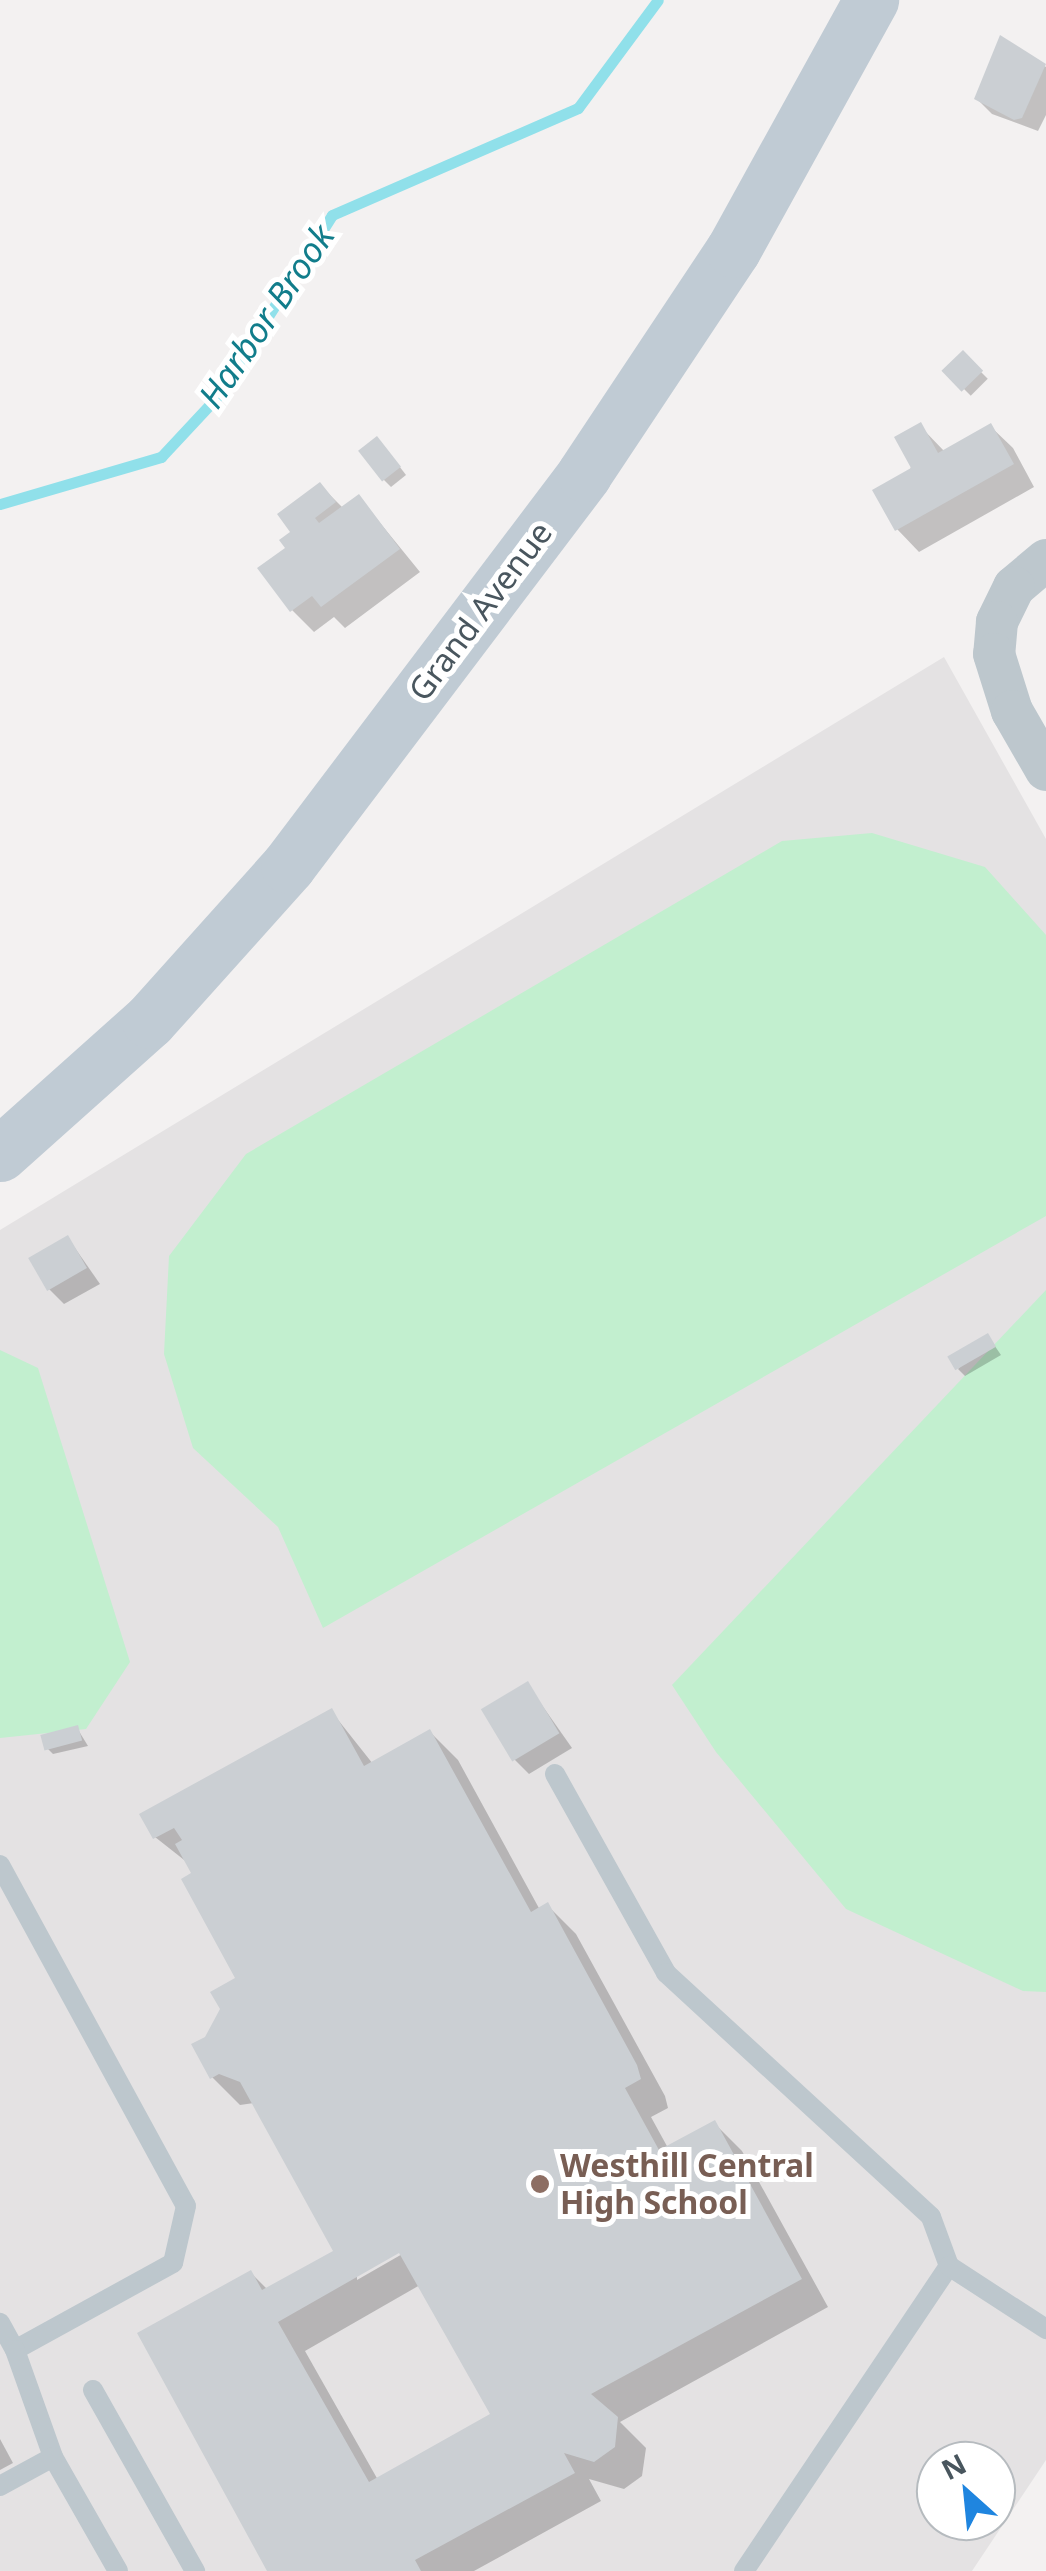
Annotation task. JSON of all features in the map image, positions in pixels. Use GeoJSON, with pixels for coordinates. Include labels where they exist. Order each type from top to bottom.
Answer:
{"type":"FeatureCollection","features":[{"type":"Feature","properties":{"kind":"street","name":"Grand Avenue"},"geometry":{"type":"LineString","coordinates":[[0,1154],[149,1020],[288,866],[584,474],[733,250],[871,0]]}},
{"type":"Feature","properties":{"kind":"street"},"geometry":{"type":"LineString","coordinates":[[1046,560],[1014,587],[997,622],[994,654],[1012,712],[1046,770]]}},
{"type":"Feature","properties":{"kind":"lane"},"geometry":{"type":"LineString","coordinates":[[555,1774],[666,1973],[931,2217],[949,2266],[1046,2329]]}},
{"type":"Feature","properties":{"kind":"lane"},"geometry":{"type":"LineString","coordinates":[[0,1865],[186,2206],[173,2264],[15,2350]]}},
{"type":"Feature","properties":{"kind":"lane"},"geometry":{"type":"LineString","coordinates":[[744,2571],[949,2266]]}},
{"type":"Feature","properties":{"kind":"lane"},"geometry":{"type":"LineString","coordinates":[[0,2323],[15,2350],[53,2457],[118,2571]]}},
{"type":"Feature","properties":{"kind":"lane"},"geometry":{"type":"LineString","coordinates":[[93,2390],[196,2571]]}},
{"type":"Feature","properties":{"kind":"lane"},"geometry":{"type":"LineString","coordinates":[[0,2486],[53,2457]]}},
{"type":"Feature","properties":{"kind":"shaded area"},"geometry":{"type":"Polygon","coordinates":[[[944,657],[1046,839],[1046,2460],[1016,2505],[1016,2441],[916,2441],[916,2541],[992,2541],[972,2571],[0,2571],[0,1230],[944,657]]]}},
{"type":"Feature","properties":{"kind":"green space"},"geometry":{"type":"Polygon","coordinates":[[[872,833],[985,867],[1046,935],[1046,1216],[323,1628],[278,1527],[193,1448],[164,1354],[169,1256],[246,1154],[782,841],[872,833]]]}},
{"type":"Feature","properties":{"kind":"green space"},"geometry":{"type":"Polygon","coordinates":[[[1046,1290],[1046,1992],[1023,1991],[846,1909],[716,1752],[672,1685],[1046,1290]]]}},
{"type":"Feature","properties":{"kind":"green space"},"geometry":{"type":"Polygon","coordinates":[[[0,1350],[38,1368],[130,1662],[86,1729],[0,1738],[0,1350]]]}},
{"type":"Feature","properties":{"kind":"building"},"geometry":{"type":"Polygon","coordinates":[[[1000,35],[1046,64],[1022,118],[1014,120],[974,99],[1000,35]]]}},
{"type":"Feature","properties":{"kind":"building"},"geometry":{"type":"Polygon","coordinates":[[[963,350],[983,371],[962,392],[941,371],[963,350]]]}},
{"type":"Feature","properties":{"kind":"building"},"geometry":{"type":"Polygon","coordinates":[[[921,422],[938,453],[991,423],[1014,464],[895,531],[872,490],[911,468],[894,437],[921,422]]]}},
{"type":"Feature","properties":{"kind":"building"},"geometry":{"type":"Polygon","coordinates":[[[377,436],[401,467],[382,482],[358,451],[377,436]]]}},
{"type":"Feature","properties":{"kind":"building"},"geometry":{"type":"Polygon","coordinates":[[[320,482],[336,502],[315,518],[319,523],[359,494],[400,549],[321,607],[312,596],[290,612],[257,568],[285,548],[279,540],[290,532],[277,514],[320,482]]]}},
{"type":"Feature","properties":{"kind":"building"},"geometry":{"type":"Polygon","coordinates":[[[68,1235],[87,1268],[47,1291],[28,1258],[68,1235]]]}},
{"type":"Feature","properties":{"kind":"building"},"geometry":{"type":"Polygon","coordinates":[[[988,1333],[996,1347],[955,1370],[947,1356],[988,1333]]]}},
{"type":"Feature","properties":{"kind":"building"},"geometry":{"type":"Polygon","coordinates":[[[528,1681],[559,1733],[512,1762],[481,1709],[528,1681]]]}},
{"type":"Feature","properties":{"kind":"building"},"geometry":{"type":"Polygon","coordinates":[[[332,1708],[364,1766],[430,1729],[531,1912],[548,1902],[637,2065],[641,2079],[625,2088],[659,2150],[715,2120],[802,2279],[591,2394],[618,2417],[615,2447],[594,2462],[564,2453],[575,2473],[415,2560],[421,2571],[267,2571],[137,2333],[251,2270],[262,2290],[333,2251],[240,2082],[219,2074],[210,2079],[191,2044],[205,2037],[220,2009],[210,1992],[235,1978],[181,1879],[191,1873],[175,1844],[182,1840],[174,1828],[153,1839],[139,1814],[332,1708]],[[399,2253],[278,2322],[369,2482],[490,2414],[399,2253]]]}},
{"type":"Feature","properties":{"kind":"building"},"geometry":{"type":"Polygon","coordinates":[[[78,1725],[82,1740],[44,1751],[40,1735],[78,1725]]]}},
{"type":"Feature","properties":{"kind":"waterway","name":"Harbor Brook"},"geometry":{"type":"LineString","coordinates":[[0,504],[161,457],[217,397],[332,215],[578,108],[658,0]]}},
{"type":"Feature","properties":{"kind":"place","name":"Westhill Central High School"},"geometry":{"type":"Point","coordinates":[540,2184]}}]}
